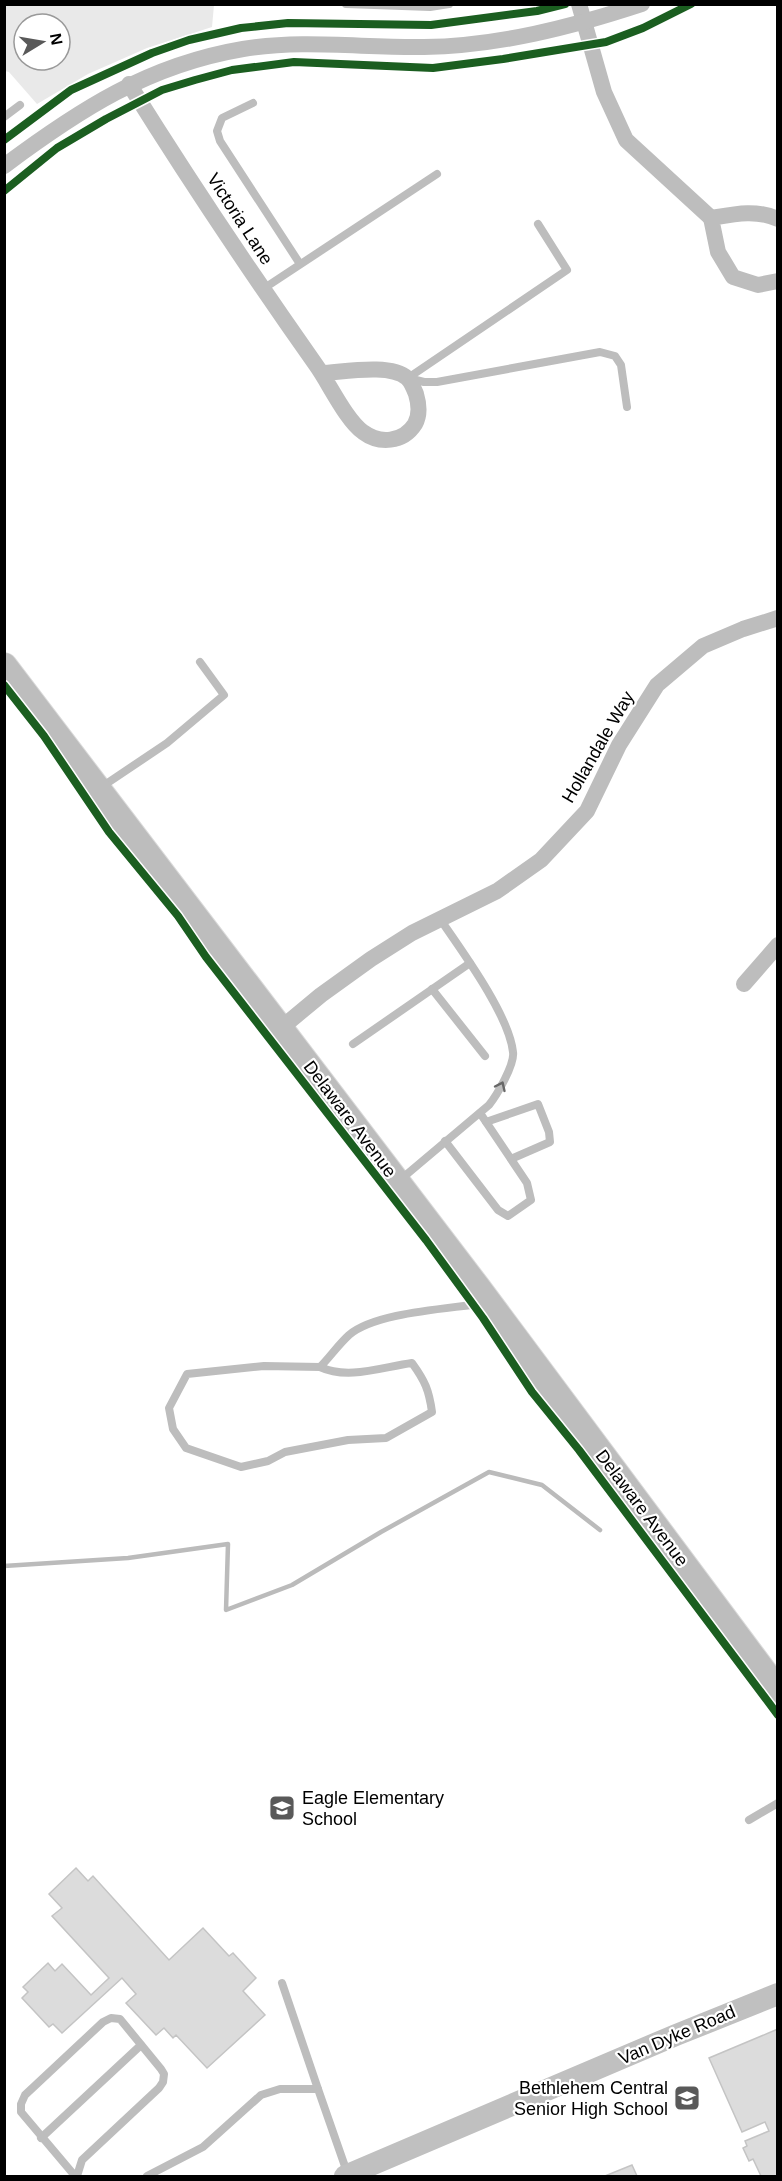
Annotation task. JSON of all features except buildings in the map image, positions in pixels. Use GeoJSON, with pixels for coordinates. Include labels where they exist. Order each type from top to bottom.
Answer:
{"type":"FeatureCollection","features":[{"type":"Feature","properties":{"kind":"main road","name":"Delaware Avenue"},"geometry":{"type":"LineString","coordinates":[[4,666],[488,1302],[777,1691]]}},
{"type":"Feature","properties":{"kind":"street"},"geometry":{"type":"LineString","coordinates":[[579,4],[604,92],[626,140],[711,218],[718,252],[733,277],[758,285],[777,281]]}},
{"type":"Feature","properties":{"kind":"street"},"geometry":{"type":"LineString","coordinates":[[4,166],[67,121],[129,84],[187,63],[241,50],[280,45],[328,43],[456,46],[512,38],[586,23],[642,4]]}},
{"type":"Feature","properties":{"kind":"street","name":"Victoria Lane"},"geometry":{"type":"LineString","coordinates":[[129,84],[262,289],[322,373],[356,426],[376,439],[386,441],[404,435],[416,423],[419,412],[417,397],[408,378]]}},
{"type":"Feature","properties":{"kind":"street"},"geometry":{"type":"LineString","coordinates":[[711,218],[739,213],[765,213],[777,219]]}},
{"type":"Feature","properties":{"kind":"street"},"geometry":{"type":"LineString","coordinates":[[322,373],[383,370],[408,378]]}},
{"type":"Feature","properties":{"kind":"street","name":"Hollandale Way"},"geometry":{"type":"LineString","coordinates":[[280,1029],[321,995],[412,933],[497,891],[541,860],[586,811],[619,745],[657,685],[703,646],[742,629],[777,618]]}},
{"type":"Feature","properties":{"kind":"street"},"geometry":{"type":"LineString","coordinates":[[744,984],[777,945]]}},
{"type":"Feature","properties":{"kind":"street","name":"Van Dyke Road"},"geometry":{"type":"LineString","coordinates":[[347,2176],[676,2034],[777,1994]]}},
{"type":"Feature","properties":{"kind":"lane"},"geometry":{"type":"LineString","coordinates":[[346,4],[430,7],[450,4]]}},
{"type":"Feature","properties":{"kind":"lane"},"geometry":{"type":"LineString","coordinates":[[253,103],[222,118],[217,131],[220,141],[300,264]]}},
{"type":"Feature","properties":{"kind":"lane"},"geometry":{"type":"LineString","coordinates":[[4,117],[20,105]]}},
{"type":"Feature","properties":{"kind":"lane"},"geometry":{"type":"LineString","coordinates":[[262,289],[437,174]]}},
{"type":"Feature","properties":{"kind":"lane"},"geometry":{"type":"LineString","coordinates":[[408,378],[567,270],[538,224]]}},
{"type":"Feature","properties":{"kind":"lane"},"geometry":{"type":"LineString","coordinates":[[408,378],[436,382],[600,352],[615,356],[621,365],[627,407]]}},
{"type":"Feature","properties":{"kind":"lane"},"geometry":{"type":"LineString","coordinates":[[97,789],[167,743],[224,695],[200,662]]}},
{"type":"Feature","properties":{"kind":"lane"},"geometry":{"type":"LineString","coordinates":[[397,1182],[489,1106],[500,1090],[514,1054],[506,1028],[470,963],[440,919]]}},
{"type":"Feature","properties":{"kind":"lane"},"geometry":{"type":"LineString","coordinates":[[353,1044],[470,963]]}},
{"type":"Feature","properties":{"kind":"lane"},"geometry":{"type":"LineString","coordinates":[[432,989],[485,1056]]}},
{"type":"Feature","properties":{"kind":"lane"},"geometry":{"type":"LineString","coordinates":[[486,1122],[538,1104],[549,1132],[550,1143],[511,1159]]}},
{"type":"Feature","properties":{"kind":"lane"},"geometry":{"type":"LineString","coordinates":[[445,1141],[498,1210],[508,1216],[531,1200],[527,1183],[480,1113]]}},
{"type":"Feature","properties":{"kind":"lane"},"geometry":{"type":"LineString","coordinates":[[320,1367],[331,1372],[345,1374],[411,1363],[425,1381],[432,1412],[386,1438],[348,1440],[285,1452],[268,1461],[241,1467],[186,1448],[172,1429],[169,1408],[187,1374],[264,1366],[320,1367],[350,1334],[370,1324],[401,1314],[488,1302]]}},
{"type":"Feature","properties":{"kind":"lane"},"geometry":{"type":"LineString","coordinates":[[749,1820],[777,1803]]}},
{"type":"Feature","properties":{"kind":"lane"},"geometry":{"type":"LineString","coordinates":[[282,1983],[347,2176]]}},
{"type":"Feature","properties":{"kind":"lane"},"geometry":{"type":"LineString","coordinates":[[111,2018],[120,2019],[164,2074],[163,2082],[82,2160],[76,2176],[41,2138],[21,2112],[21,2104],[25,2095],[103,2022],[111,2018]]}},
{"type":"Feature","properties":{"kind":"lane"},"geometry":{"type":"LineString","coordinates":[[41,2138],[141,2045]]}},
{"type":"Feature","properties":{"kind":"lane"},"geometry":{"type":"LineString","coordinates":[[147,2176],[203,2147],[261,2095],[280,2089],[318,2089]]}},
{"type":"Feature","properties":{"kind":"shaded area"},"geometry":{"type":"Polygon","coordinates":[[[5,4],[214,5],[212,27],[147,48],[88,74],[37,104],[9,72],[5,71],[5,4]]]}},
{"type":"Feature","properties":{"kind":"waterway"},"geometry":{"type":"LineString","coordinates":[[4,1566],[128,1558],[228,1544],[226,1610],[292,1585],[489,1472],[542,1485],[600,1530]]}},
{"type":"Feature","properties":{"kind":"cycle path"},"geometry":{"type":"LineString","coordinates":[[4,140],[71,90],[152,53],[189,40],[241,28],[288,23],[431,25],[537,11],[565,4]]}},
{"type":"Feature","properties":{"kind":"cycle path"},"geometry":{"type":"LineString","coordinates":[[4,191],[57,148],[106,119],[162,90],[195,80],[232,70],[294,62],[433,68],[503,59],[606,42],[643,28],[691,4]]}},
{"type":"Feature","properties":{"kind":"cycle path"},"geometry":{"type":"LineString","coordinates":[[4,685],[44,736],[109,832],[178,916],[206,957],[426,1240],[483,1318],[532,1392],[579,1450],[778,1715]]}},
{"type":"Feature","properties":{"kind":"place","name":"Eagle Elementary School"},"geometry":{"type":"Point","coordinates":[282,1808]}},
{"type":"Feature","properties":{"kind":"place","name":"Bethlehem Central Senior High School"},"geometry":{"type":"Point","coordinates":[687,2098]}}]}
